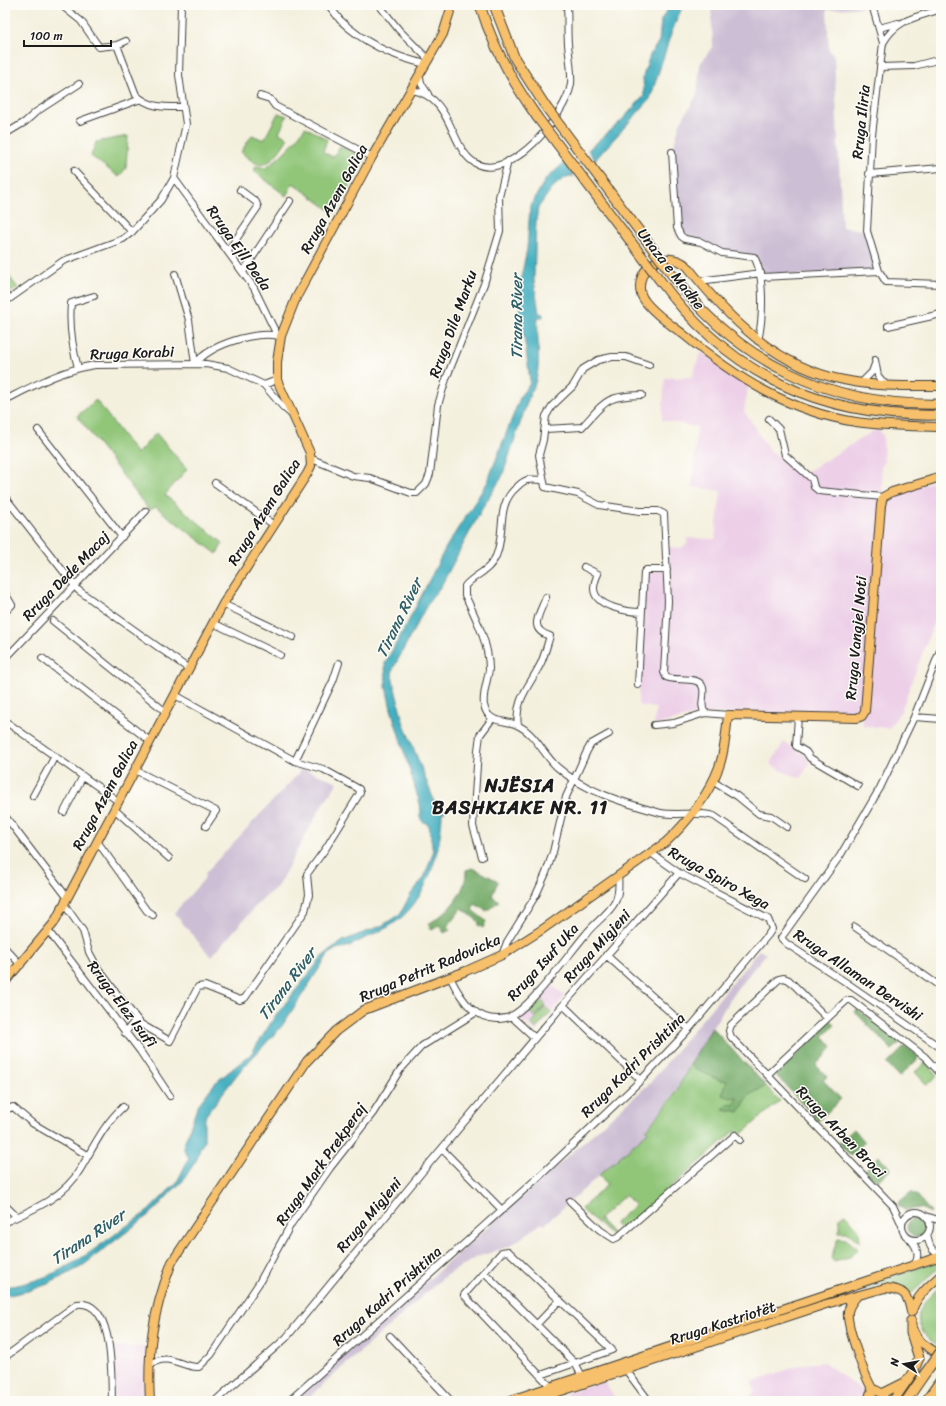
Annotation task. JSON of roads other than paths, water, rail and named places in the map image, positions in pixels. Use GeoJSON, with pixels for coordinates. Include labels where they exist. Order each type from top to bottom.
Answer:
{"type":"FeatureCollection","features":[{"type":"Feature","properties":{"kind":"highway","name":"Unaza e Madhe"},"geometry":{"type":"LineString","coordinates":[[480,5],[487,28],[502,60],[537,117],[659,279],[693,320],[713,339],[749,366],[789,388],[818,400],[856,410],[889,414],[941,415]]}},
{"type":"Feature","properties":{"kind":"highway","name":"Unaza e Madhe"},"geometry":{"type":"LineString","coordinates":[[494,5],[515,59],[546,108],[695,305],[724,332],[753,353],[796,377],[831,390],[869,400],[914,404],[941,404]]}},
{"type":"Feature","properties":{"kind":"highway"},"geometry":{"type":"LineString","coordinates":[[892,1401],[915,1369],[919,1358],[911,1333],[911,1317]]}},
{"type":"Feature","properties":{"kind":"highway"},"geometry":{"type":"LineString","coordinates":[[906,1401],[941,1351]]}},
{"type":"Feature","properties":{"kind":"highway"},"geometry":{"type":"LineString","coordinates":[[926,1401],[941,1380]]}},
{"type":"Feature","properties":{"kind":"main road","name":"Rruga Azem Galica"},"geometry":{"type":"LineString","coordinates":[[66,900],[223,604],[307,474],[312,459],[277,380],[276,362],[279,335],[296,298],[372,157],[443,34],[452,5]]}},
{"type":"Feature","properties":{"kind":"main road"},"geometry":{"type":"LineString","coordinates":[[941,386],[886,386],[843,380],[818,373],[790,360],[758,341],[723,310],[681,261],[674,258],[665,258],[657,261],[646,271],[640,286],[641,294],[644,300],[659,315],[711,357],[749,383],[798,407],[828,416],[878,424],[941,427]]}},
{"type":"Feature","properties":{"kind":"main road"},"geometry":{"type":"LineString","coordinates":[[883,497],[892,492],[941,477]]}},
{"type":"Feature","properties":{"kind":"main road","name":"Rruga Vangjel Noti"},"geometry":{"type":"LineString","coordinates":[[728,715],[857,718],[862,716],[865,711],[881,505],[883,497]]}},
{"type":"Feature","properties":{"kind":"main road","name":"Rruga Petrit Radovicka"},"geometry":{"type":"LineString","coordinates":[[150,1401],[149,1365],[154,1319],[161,1290],[172,1262],[307,1061],[336,1031],[364,1010],[502,955],[543,929],[651,853],[681,828],[712,781],[720,766],[728,715]]}},
{"type":"Feature","properties":{"kind":"main road"},"geometry":{"type":"LineString","coordinates":[[5,982],[49,932],[66,900]]}},
{"type":"Feature","properties":{"kind":"main road","name":"Rruga Kastriotët"},"geometry":{"type":"LineString","coordinates":[[508,1401],[941,1256]]}},
{"type":"Feature","properties":{"kind":"main road"},"geometry":{"type":"LineString","coordinates":[[911,1317],[915,1302],[921,1293],[941,1276]]}},
{"type":"Feature","properties":{"kind":"main road","name":"Rruga Kastriotët"},"geometry":{"type":"LineString","coordinates":[[531,1401],[820,1306],[886,1288],[894,1288],[901,1291],[909,1299],[913,1330],[919,1341],[941,1356]]}},
{"type":"Feature","properties":{"kind":"main road"},"geometry":{"type":"LineString","coordinates":[[857,1296],[850,1305],[848,1318],[866,1378],[874,1391],[884,1397],[906,1381]]}},
{"type":"Feature","properties":{"kind":"main road"},"geometry":{"type":"LineString","coordinates":[[869,1401],[870,1394],[874,1391]]}},
{"type":"Feature","properties":{"kind":"street"},"geometry":{"type":"LineString","coordinates":[[61,5],[81,21],[99,47],[117,45],[126,41]]}},
{"type":"Feature","properties":{"kind":"street"},"geometry":{"type":"LineString","coordinates":[[5,302],[63,261],[123,239],[132,232],[161,200],[174,178],[186,124],[182,107],[179,54],[181,5]]}},
{"type":"Feature","properties":{"kind":"street"},"geometry":{"type":"LineString","coordinates":[[328,5],[340,19],[369,42],[388,52],[427,62]]}},
{"type":"Feature","properties":{"kind":"street"},"geometry":{"type":"LineString","coordinates":[[379,5],[427,62]]}},
{"type":"Feature","properties":{"kind":"street"},"geometry":{"type":"LineString","coordinates":[[420,76],[426,92],[450,123],[463,151],[470,160],[484,166],[508,162],[526,151],[552,122],[563,106],[571,84],[566,5]]}},
{"type":"Feature","properties":{"kind":"street"},"geometry":{"type":"LineString","coordinates":[[872,5],[883,43]]}},
{"type":"Feature","properties":{"kind":"street","name":"Rruga Iliria"},"geometry":{"type":"LineString","coordinates":[[879,272],[867,230],[872,135],[883,43],[891,30],[902,22],[941,9]]}},
{"type":"Feature","properties":{"kind":"street"},"geometry":{"type":"LineString","coordinates":[[879,28],[902,22]]}},
{"type":"Feature","properties":{"kind":"street"},"geometry":{"type":"LineString","coordinates":[[117,45],[136,95],[155,107],[182,107]]}},
{"type":"Feature","properties":{"kind":"street"},"geometry":{"type":"LineString","coordinates":[[880,67],[914,66],[941,59]]}},
{"type":"Feature","properties":{"kind":"street"},"geometry":{"type":"LineString","coordinates":[[5,134],[25,122],[36,112],[79,84]]}},
{"type":"Feature","properties":{"kind":"street"},"geometry":{"type":"LineString","coordinates":[[411,91],[429,99],[437,105]]}},
{"type":"Feature","properties":{"kind":"street"},"geometry":{"type":"LineString","coordinates":[[260,96],[270,99],[275,106],[372,157]]}},
{"type":"Feature","properties":{"kind":"street"},"geometry":{"type":"LineString","coordinates":[[80,121],[141,99]]}},
{"type":"Feature","properties":{"kind":"street"},"geometry":{"type":"LineString","coordinates":[[672,152],[677,228],[681,236],[685,239],[701,242],[722,253],[754,257],[761,275],[758,341]]}},
{"type":"Feature","properties":{"kind":"street","name":"Rruga Dile Marku"},"geometry":{"type":"LineString","coordinates":[[312,459],[353,476],[370,478],[411,493],[417,493],[426,484],[430,474],[435,424],[446,379],[482,291],[500,231],[499,197],[508,162]]}},
{"type":"Feature","properties":{"kind":"street"},"geometry":{"type":"LineString","coordinates":[[870,174],[941,168]]}},
{"type":"Feature","properties":{"kind":"street"},"geometry":{"type":"LineString","coordinates":[[74,171],[132,232]]}},
{"type":"Feature","properties":{"kind":"street","name":"Rruga Ejll Deda"},"geometry":{"type":"LineString","coordinates":[[174,178],[254,288],[279,335]]}},
{"type":"Feature","properties":{"kind":"street"},"geometry":{"type":"LineString","coordinates":[[228,251],[258,207],[256,202],[240,190]]}},
{"type":"Feature","properties":{"kind":"street"},"geometry":{"type":"LineString","coordinates":[[243,272],[290,201]]}},
{"type":"Feature","properties":{"kind":"street"},"geometry":{"type":"LineString","coordinates":[[699,281],[761,275],[879,272],[882,278],[892,283],[941,284]]}},
{"type":"Feature","properties":{"kind":"street"},"geometry":{"type":"LineString","coordinates":[[175,274],[189,320],[195,364]]}},
{"type":"Feature","properties":{"kind":"street"},"geometry":{"type":"LineString","coordinates":[[78,368],[72,348],[70,320],[71,304],[94,296]]}},
{"type":"Feature","properties":{"kind":"street"},"geometry":{"type":"LineString","coordinates":[[888,326],[941,314]]}},
{"type":"Feature","properties":{"kind":"street"},"geometry":{"type":"LineString","coordinates":[[195,364],[206,353],[242,339],[262,335],[279,335]]}},
{"type":"Feature","properties":{"kind":"street"},"geometry":{"type":"LineString","coordinates":[[649,365],[626,357],[612,357],[598,360],[583,369],[568,392],[552,406],[546,416],[545,429],[539,455],[545,487],[578,494],[599,505],[640,511],[658,511],[664,514],[668,601],[664,672],[666,677],[669,679],[694,681],[701,685],[703,689],[702,709],[705,713],[674,723],[654,725]]}},
{"type":"Feature","properties":{"kind":"street"},"geometry":{"type":"LineString","coordinates":[[861,383],[872,372],[875,360],[878,376],[886,386]]}},
{"type":"Feature","properties":{"kind":"street","name":"Rruga Korabi"},"geometry":{"type":"LineString","coordinates":[[5,400],[46,378],[78,368],[95,365],[195,364],[228,368],[264,385]]}},
{"type":"Feature","properties":{"kind":"street"},"geometry":{"type":"LineString","coordinates":[[277,380],[264,385],[282,407],[291,414]]}},
{"type":"Feature","properties":{"kind":"street"},"geometry":{"type":"LineString","coordinates":[[545,429],[582,427],[606,401],[612,398],[642,394]]}},
{"type":"Feature","properties":{"kind":"street"},"geometry":{"type":"LineString","coordinates":[[769,419],[779,429],[785,455],[812,479],[814,488],[819,492],[883,497]]}},
{"type":"Feature","properties":{"kind":"street"},"geometry":{"type":"LineString","coordinates":[[38,430],[122,537]]}},
{"type":"Feature","properties":{"kind":"street"},"geometry":{"type":"LineString","coordinates":[[543,480],[528,480],[514,489],[504,504],[498,550],[494,561],[465,586],[465,595],[488,652],[489,671],[484,704],[492,719],[518,725],[534,739],[556,766],[583,786],[642,807],[671,815],[691,813],[714,816],[805,879]]}},
{"type":"Feature","properties":{"kind":"street"},"geometry":{"type":"LineString","coordinates":[[215,483],[274,525]]}},
{"type":"Feature","properties":{"kind":"street"},"geometry":{"type":"LineString","coordinates":[[5,497],[74,585],[189,669]]}},
{"type":"Feature","properties":{"kind":"street","name":"Rruga Dede Macaj"},"geometry":{"type":"LineString","coordinates":[[5,659],[146,511]]}},
{"type":"Feature","properties":{"kind":"street"},"geometry":{"type":"LineString","coordinates":[[584,567],[598,574],[594,588],[595,593],[604,602],[622,611],[642,612]]}},
{"type":"Feature","properties":{"kind":"street"},"geometry":{"type":"LineString","coordinates":[[638,685],[644,572],[646,570],[666,570]]}},
{"type":"Feature","properties":{"kind":"street"},"geometry":{"type":"LineString","coordinates":[[5,593],[12,605],[5,612]]}},
{"type":"Feature","properties":{"kind":"street"},"geometry":{"type":"LineString","coordinates":[[518,725],[516,716],[523,692],[541,662],[550,636],[540,633],[537,629],[537,621],[546,597]]}},
{"type":"Feature","properties":{"kind":"street"},"geometry":{"type":"LineString","coordinates":[[223,604],[293,637]]}},
{"type":"Feature","properties":{"kind":"street"},"geometry":{"type":"LineString","coordinates":[[53,621],[166,712]]}},
{"type":"Feature","properties":{"kind":"street"},"geometry":{"type":"LineString","coordinates":[[213,623],[280,654]]}},
{"type":"Feature","properties":{"kind":"street"},"geometry":{"type":"LineString","coordinates":[[941,648],[914,717],[941,719]]}},
{"type":"Feature","properties":{"kind":"street"},"geometry":{"type":"LineString","coordinates":[[42,658],[150,741]]}},
{"type":"Feature","properties":{"kind":"street"},"geometry":{"type":"LineString","coordinates":[[295,761],[333,681],[339,663]]}},
{"type":"Feature","properties":{"kind":"street"},"geometry":{"type":"LineString","coordinates":[[5,816],[66,900],[83,931],[89,952],[97,967],[136,1019],[170,1041],[198,987],[205,986],[240,1000],[245,998],[305,910],[310,895],[307,874],[326,848],[360,793],[357,787],[323,768],[295,761],[175,695]]}},
{"type":"Feature","properties":{"kind":"street","name":"Rruga Vangjel Noti"},"geometry":{"type":"LineString","coordinates":[[705,713],[728,715]]}},
{"type":"Feature","properties":{"kind":"street"},"geometry":{"type":"LineString","coordinates":[[798,717],[796,746],[806,752],[810,758],[858,786]]}},
{"type":"Feature","properties":{"kind":"street","name":"Rruga Allaman Dervishi"},"geometry":{"type":"LineString","coordinates":[[914,717],[880,788],[840,856],[781,938],[787,944],[847,983],[941,1048]]}},
{"type":"Feature","properties":{"kind":"street"},"geometry":{"type":"LineString","coordinates":[[482,857],[473,826],[478,750],[480,735],[492,719]]}},
{"type":"Feature","properties":{"kind":"street"},"geometry":{"type":"LineString","coordinates":[[5,721],[83,776],[116,805],[169,858]]}},
{"type":"Feature","properties":{"kind":"street"},"geometry":{"type":"LineString","coordinates":[[502,955],[507,942],[536,895],[546,872],[553,852],[566,797],[591,744],[609,734]]}},
{"type":"Feature","properties":{"kind":"street"},"geometry":{"type":"LineString","coordinates":[[33,796],[55,756]]}},
{"type":"Feature","properties":{"kind":"street"},"geometry":{"type":"LineString","coordinates":[[135,770],[216,811],[206,826]]}},
{"type":"Feature","properties":{"kind":"street"},"geometry":{"type":"LineString","coordinates":[[64,812],[83,776]]}},
{"type":"Feature","properties":{"kind":"street"},"geometry":{"type":"LineString","coordinates":[[712,781],[737,796],[759,814],[770,816],[787,827]]}},
{"type":"Feature","properties":{"kind":"street"},"geometry":{"type":"LineString","coordinates":[[97,841],[147,911],[153,915]]}},
{"type":"Feature","properties":{"kind":"street","name":"Rruga Spiro Xega"},"geometry":{"type":"LineString","coordinates":[[651,853],[678,873],[768,919],[772,929]]}},
{"type":"Feature","properties":{"kind":"street","name":"Rruga Migjeni"},"geometry":{"type":"LineString","coordinates":[[215,1401],[286,1338],[535,1038],[678,873]]}},
{"type":"Feature","properties":{"kind":"street","name":"Rruga Isuf Uka"},"geometry":{"type":"LineString","coordinates":[[475,1013],[496,1018],[511,1016],[519,1011],[586,933],[615,902],[619,889],[618,876]]}},
{"type":"Feature","properties":{"kind":"street"},"geometry":{"type":"LineString","coordinates":[[856,928],[941,987]]}},
{"type":"Feature","properties":{"kind":"street","name":"Rruga Kadri Prishtina"},"geometry":{"type":"LineString","coordinates":[[289,1401],[502,1210],[641,1080],[689,1029],[772,929]]}},
{"type":"Feature","properties":{"kind":"street","name":"Rruga Elez Isufi"},"geometry":{"type":"LineString","coordinates":[[49,932],[125,1034],[140,1051],[170,1096]]}},
{"type":"Feature","properties":{"kind":"street"},"geometry":{"type":"LineString","coordinates":[[5,948],[21,965]]}},
{"type":"Feature","properties":{"kind":"street"},"geometry":{"type":"LineString","coordinates":[[606,955],[689,1029]]}},
{"type":"Feature","properties":{"kind":"street"},"geometry":{"type":"LineString","coordinates":[[450,977],[460,996],[475,1013]]}},
{"type":"Feature","properties":{"kind":"street","name":"Rruga Arben Broci"},"geometry":{"type":"LineString","coordinates":[[827,1018],[789,980],[784,978],[779,979],[731,1025],[729,1031],[731,1037],[895,1208],[904,1233],[915,1245],[918,1254],[918,1259],[914,1266]]}},
{"type":"Feature","properties":{"kind":"street"},"geometry":{"type":"LineString","coordinates":[[768,1074],[844,1001],[851,1000],[925,1057],[941,1074]]}},
{"type":"Feature","properties":{"kind":"street"},"geometry":{"type":"LineString","coordinates":[[563,1005],[641,1080]]}},
{"type":"Feature","properties":{"kind":"street","name":"Rruga Mark Prekperaj"},"geometry":{"type":"LineString","coordinates":[[149,1365],[161,1359],[168,1359],[199,1367],[211,1355],[259,1283],[291,1224],[330,1168],[373,1112],[400,1070],[422,1046],[475,1013]]}},
{"type":"Feature","properties":{"kind":"street"},"geometry":{"type":"LineString","coordinates":[[511,1016],[535,1038]]}},
{"type":"Feature","properties":{"kind":"street"},"geometry":{"type":"LineString","coordinates":[[125,1034],[136,1019]]}},
{"type":"Feature","properties":{"kind":"street"},"geometry":{"type":"LineString","coordinates":[[5,1110],[13,1107],[32,1123],[88,1155]]}},
{"type":"Feature","properties":{"kind":"street"},"geometry":{"type":"LineString","coordinates":[[5,1222],[43,1205],[66,1187],[77,1175],[104,1129],[123,1107]]}},
{"type":"Feature","properties":{"kind":"street"},"geometry":{"type":"LineString","coordinates":[[570,1201],[600,1230],[614,1239],[735,1135],[740,1140]]}},
{"type":"Feature","properties":{"kind":"street"},"geometry":{"type":"LineString","coordinates":[[442,1149],[502,1210]]}},
{"type":"Feature","properties":{"kind":"street"},"geometry":{"type":"LineString","coordinates":[[5,1205],[16,1216]]}},
{"type":"Feature","properties":{"kind":"street","name":"Rruga Arben Broci"},"geometry":{"type":"LineString","coordinates":[[895,1208],[911,1213],[919,1212],[926,1216],[940,1220]]}},
{"type":"Feature","properties":{"kind":"street"},"geometry":{"type":"LineString","coordinates":[[902,1225],[907,1216],[911,1213]]}},
{"type":"Feature","properties":{"kind":"street"},"geometry":{"type":"LineString","coordinates":[[926,1216],[930,1227],[928,1235],[931,1249],[941,1256]]}},
{"type":"Feature","properties":{"kind":"street","name":"Rruga Arben Broci"},"geometry":{"type":"LineString","coordinates":[[930,1227],[940,1220]]}},
{"type":"Feature","properties":{"kind":"street"},"geometry":{"type":"LineString","coordinates":[[909,1239],[917,1241],[928,1235]]}},
{"type":"Feature","properties":{"kind":"street"},"geometry":{"type":"LineString","coordinates":[[541,1375],[612,1350],[508,1251],[502,1252],[464,1295],[551,1387]]}},
{"type":"Feature","properties":{"kind":"street"},"geometry":{"type":"LineString","coordinates":[[484,1272],[575,1363],[582,1376]]}},
{"type":"Feature","properties":{"kind":"street"},"geometry":{"type":"LineString","coordinates":[[536,1324],[560,1300]]}},
{"type":"Feature","properties":{"kind":"street"},"geometry":{"type":"LineString","coordinates":[[5,1357],[77,1304],[85,1303],[92,1306],[100,1316],[108,1338],[112,1401]]}},
{"type":"Feature","properties":{"kind":"street"},"geometry":{"type":"LineString","coordinates":[[390,1336],[451,1401]]}},
{"type":"Feature","properties":{"kind":"street"},"geometry":{"type":"LineString","coordinates":[[626,1370],[649,1401]]}},
{"type":"Feature","properties":{"kind":"water"},"geometry":{"type":"Polygon","coordinates":[[[670,5],[683,5],[671,34],[650,99],[595,160],[588,150],[621,121],[644,96],[643,76],[650,55],[659,41],[661,20],[670,5]]]}},
{"type":"Feature","properties":{"kind":"water"},"geometry":{"type":"Polygon","coordinates":[[[564,163],[574,176],[563,179],[552,188],[538,208],[536,221],[534,280],[539,313],[543,314],[543,317],[538,317],[538,366],[534,385],[502,477],[483,507],[441,586],[428,603],[393,669],[392,676],[403,721],[435,803],[444,809],[445,812],[442,813],[438,847],[434,864],[427,881],[419,897],[408,911],[395,923],[349,946],[337,949],[328,955],[282,1026],[239,1072],[206,1115],[204,1123],[204,1142],[200,1148],[197,1159],[182,1182],[155,1210],[81,1267],[48,1284],[28,1291],[5,1296],[5,1287],[26,1283],[45,1277],[64,1268],[81,1258],[148,1211],[177,1182],[189,1158],[184,1149],[184,1144],[198,1105],[215,1083],[251,1054],[276,1015],[324,955],[343,941],[383,925],[400,914],[411,894],[424,878],[433,853],[429,825],[422,821],[419,815],[421,814],[420,804],[391,709],[386,687],[385,663],[407,624],[446,547],[487,483],[521,395],[529,385],[530,380],[523,329],[521,326],[524,321],[521,314],[518,313],[518,311],[520,311],[518,292],[527,249],[530,207],[545,180],[564,163]]]}},
{"type":"Feature","properties":{"kind":"district","name":"NJËSIA BASHKIAKE NR. 11"},"geometry":{"type":"Point","coordinates":[520,796]}},
{"type":"Feature","properties":{"kind":"water label","name":"Tirana River"},"geometry":{"type":"Point","coordinates":[516,317]}},
{"type":"Feature","properties":{"kind":"water label","name":"Tirana River"},"geometry":{"type":"Point","coordinates":[399,618]}},
{"type":"Feature","properties":{"kind":"water label","name":"Tirana River"},"geometry":{"type":"Point","coordinates":[287,984]}},
{"type":"Feature","properties":{"kind":"water label","name":"Tirana River"},"geometry":{"type":"Point","coordinates":[88,1237]}}]}
